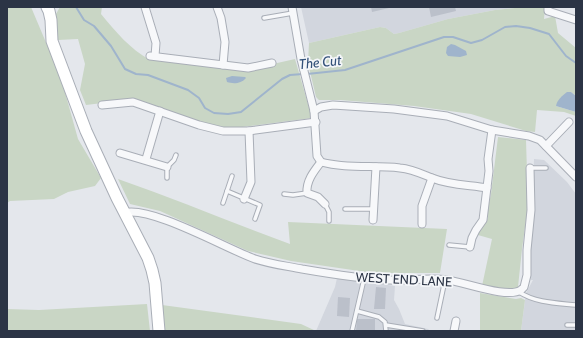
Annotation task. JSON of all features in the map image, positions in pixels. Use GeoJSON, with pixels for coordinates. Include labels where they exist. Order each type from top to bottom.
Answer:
{"type":"FeatureCollection","features":[{"type":"Feature","properties":{"kind":"main road"},"geometry":{"type":"LineString","coordinates":[[47,7],[51,20],[52,41],[86,131],[124,213],[148,258],[155,283],[159,331]]}},
{"type":"Feature","properties":{"kind":"main road"},"geometry":{"type":"LineString","coordinates":[[51,20],[55,7]]}},
{"type":"Feature","properties":{"kind":"street"},"geometry":{"type":"LineString","coordinates":[[145,7],[156,44],[152,56],[248,68],[272,62]]}},
{"type":"Feature","properties":{"kind":"street"},"geometry":{"type":"LineString","coordinates":[[218,7],[225,42],[223,65]]}},
{"type":"Feature","properties":{"kind":"street"},"geometry":{"type":"LineString","coordinates":[[548,9],[576,20]]}},
{"type":"Feature","properties":{"kind":"street"},"geometry":{"type":"LineString","coordinates":[[293,10],[302,63],[316,122],[317,156],[321,162],[401,168],[448,183],[487,188]]}},
{"type":"Feature","properties":{"kind":"street"},"geometry":{"type":"LineString","coordinates":[[102,105],[133,102],[160,110],[199,125],[223,131],[249,131],[316,122]]}},
{"type":"Feature","properties":{"kind":"street"},"geometry":{"type":"LineString","coordinates":[[314,111],[321,107],[333,105],[394,109],[447,116],[492,130],[529,136],[540,140],[576,176]]}},
{"type":"Feature","properties":{"kind":"street"},"geometry":{"type":"LineString","coordinates":[[146,159],[160,110]]}},
{"type":"Feature","properties":{"kind":"street"},"geometry":{"type":"LineString","coordinates":[[546,146],[569,122]]}},
{"type":"Feature","properties":{"kind":"street"},"geometry":{"type":"LineString","coordinates":[[470,247],[474,234],[483,220],[492,130]]}},
{"type":"Feature","properties":{"kind":"street"},"geometry":{"type":"LineString","coordinates":[[244,199],[251,182],[249,131]]}},
{"type":"Feature","properties":{"kind":"street"},"geometry":{"type":"LineString","coordinates":[[120,153],[146,159],[167,167]]}},
{"type":"Feature","properties":{"kind":"street"},"geometry":{"type":"LineString","coordinates":[[321,162],[309,181],[307,188],[308,193],[318,198],[325,204]]}},
{"type":"Feature","properties":{"kind":"street"},"geometry":{"type":"LineString","coordinates":[[373,220],[376,167]]}},
{"type":"Feature","properties":{"kind":"street"},"geometry":{"type":"LineString","coordinates":[[519,292],[524,287],[526,274],[531,210],[530,168]]}},
{"type":"Feature","properties":{"kind":"street"},"geometry":{"type":"LineString","coordinates":[[422,224],[422,206],[432,178]]}},
{"type":"Feature","properties":{"kind":"street","name":"WEST END LANE"},"geometry":{"type":"LineString","coordinates":[[124,213],[142,213],[159,218],[186,227],[218,243],[256,259],[281,265],[364,278],[401,281],[445,280],[494,291],[513,293],[519,292]]}},
{"type":"Feature","properties":{"kind":"street"},"geometry":{"type":"LineString","coordinates":[[454,331],[456,321]]}},
{"type":"Feature","properties":{"kind":"lane"},"geometry":{"type":"LineString","coordinates":[[264,18],[293,10]]}},
{"type":"Feature","properties":{"kind":"lane"},"geometry":{"type":"LineString","coordinates":[[167,178],[167,167],[176,155]]}},
{"type":"Feature","properties":{"kind":"lane"},"geometry":{"type":"LineString","coordinates":[[530,168],[546,168]]}},
{"type":"Feature","properties":{"kind":"lane"},"geometry":{"type":"LineString","coordinates":[[223,203],[232,176]]}},
{"type":"Feature","properties":{"kind":"lane"},"geometry":{"type":"LineString","coordinates":[[227,191],[260,205],[255,219]]}},
{"type":"Feature","properties":{"kind":"lane"},"geometry":{"type":"LineString","coordinates":[[284,194],[293,195],[308,193]]}},
{"type":"Feature","properties":{"kind":"lane"},"geometry":{"type":"LineString","coordinates":[[325,204],[329,212],[328,221]]}},
{"type":"Feature","properties":{"kind":"lane"},"geometry":{"type":"LineString","coordinates":[[344,209],[374,209]]}},
{"type":"Feature","properties":{"kind":"lane"},"geometry":{"type":"LineString","coordinates":[[449,245],[470,247]]}},
{"type":"Feature","properties":{"kind":"lane"},"geometry":{"type":"LineString","coordinates":[[352,331],[364,278]]}},
{"type":"Feature","properties":{"kind":"lane"},"geometry":{"type":"LineString","coordinates":[[436,318],[445,280]]}},
{"type":"Feature","properties":{"kind":"lane"},"geometry":{"type":"LineString","coordinates":[[519,292],[525,296],[549,303],[576,305]]}},
{"type":"Feature","properties":{"kind":"lane"},"geometry":{"type":"LineString","coordinates":[[357,311],[382,318],[385,322],[386,331]]}},
{"type":"Feature","properties":{"kind":"lane"},"geometry":{"type":"LineString","coordinates":[[567,324],[576,325]]}},
{"type":"Feature","properties":{"kind":"lane"},"geometry":{"type":"LineString","coordinates":[[386,326],[423,331]]}},
{"type":"Feature","properties":{"kind":"shaded area"},"geometry":{"type":"Polygon","coordinates":[[[301,7],[516,8],[495,10],[448,19],[394,34],[386,28],[380,27],[309,43],[301,7]]]}},
{"type":"Feature","properties":{"kind":"shaded area"},"geometry":{"type":"Polygon","coordinates":[[[534,159],[544,160],[567,182],[576,194],[576,331],[521,331],[526,293],[533,280],[531,280],[531,239],[534,159]]]}},
{"type":"Feature","properties":{"kind":"shaded area"},"geometry":{"type":"Polygon","coordinates":[[[337,278],[395,286],[394,300],[405,324],[428,329],[430,331],[316,331],[335,287],[337,278]]]}},
{"type":"Feature","properties":{"kind":"green space"},"geometry":{"type":"Polygon","coordinates":[[[7,7],[31,7],[61,78],[78,139],[101,178],[95,186],[68,192],[54,199],[10,201],[7,203],[7,7]]]}},
{"type":"Feature","properties":{"kind":"green space"},"geometry":{"type":"Polygon","coordinates":[[[60,7],[102,7],[101,14],[118,34],[136,51],[150,60],[246,70],[295,59],[312,118],[227,129],[201,122],[135,99],[86,105],[80,90],[85,64],[78,39],[58,40],[56,14],[60,7]]]}},
{"type":"Feature","properties":{"kind":"green space"},"geometry":{"type":"Polygon","coordinates":[[[514,7],[545,7],[544,19],[555,16],[558,33],[576,48],[576,96],[571,92],[556,106],[576,112],[576,116],[564,112],[537,110],[535,132],[526,131],[471,114],[414,106],[340,100],[319,100],[316,97],[308,63],[309,43],[380,27],[386,28],[394,34],[448,19],[495,10],[515,8],[514,7]]]}},
{"type":"Feature","properties":{"kind":"green space"},"geometry":{"type":"Polygon","coordinates":[[[498,137],[526,140],[528,205],[518,287],[513,290],[482,286],[492,239],[478,235],[478,231],[485,224],[488,218],[487,212],[491,194],[498,137]]]}},
{"type":"Feature","properties":{"kind":"green space"},"geometry":{"type":"Polygon","coordinates":[[[118,179],[290,244],[288,222],[447,229],[440,273],[373,273],[291,261],[248,251],[160,211],[130,204],[118,179]]]}},
{"type":"Feature","properties":{"kind":"green space"},"geometry":{"type":"Polygon","coordinates":[[[480,293],[516,299],[521,298],[525,300],[521,331],[480,331],[480,293]]]}},
{"type":"Feature","properties":{"kind":"green space"},"geometry":{"type":"Polygon","coordinates":[[[147,304],[150,331],[7,331],[7,309],[39,310],[147,304]]]}},
{"type":"Feature","properties":{"kind":"green space"},"geometry":{"type":"Polygon","coordinates":[[[162,305],[301,324],[316,331],[164,331],[162,305]]]}},
{"type":"Feature","properties":{"kind":"water"},"geometry":{"type":"Polygon","coordinates":[[[451,44],[466,51],[467,55],[460,57],[448,56],[446,53],[447,47],[451,44]]]}},
{"type":"Feature","properties":{"kind":"water"},"geometry":{"type":"Polygon","coordinates":[[[232,76],[246,78],[237,83],[227,82],[226,78],[232,76]]]}},
{"type":"Feature","properties":{"kind":"water"},"geometry":{"type":"Polygon","coordinates":[[[567,92],[571,92],[576,96],[576,112],[556,106],[559,100],[567,92]]]}},
{"type":"Feature","properties":{"kind":"building"},"geometry":{"type":"Polygon","coordinates":[[[371,7],[389,7],[389,8],[372,12],[371,7]]]}},
{"type":"Feature","properties":{"kind":"building"},"geometry":{"type":"Polygon","coordinates":[[[429,7],[455,7],[456,11],[431,17],[429,7]]]}},
{"type":"Feature","properties":{"kind":"building"},"geometry":{"type":"Polygon","coordinates":[[[376,287],[386,288],[385,309],[374,309],[376,287]]]}},
{"type":"Feature","properties":{"kind":"building"},"geometry":{"type":"Polygon","coordinates":[[[338,297],[350,298],[349,317],[337,316],[338,297]]]}},
{"type":"Feature","properties":{"kind":"building"},"geometry":{"type":"Polygon","coordinates":[[[357,319],[375,319],[375,331],[356,331],[357,319]]]}},
{"type":"Feature","properties":{"kind":"waterway","name":"The Cut"},"geometry":{"type":"LineString","coordinates":[[76,7],[84,20],[94,26],[111,46],[125,69],[136,74],[148,75],[188,90],[199,98],[205,108],[214,113],[228,114],[241,112],[282,79],[290,75],[303,74]]}},
{"type":"Feature","properties":{"kind":"waterway","name":"The Cut"},"geometry":{"type":"LineString","coordinates":[[307,74],[345,70],[444,37],[453,37],[471,43],[482,40],[505,27],[516,26],[530,28],[549,34],[566,56],[576,63]]}}]}
